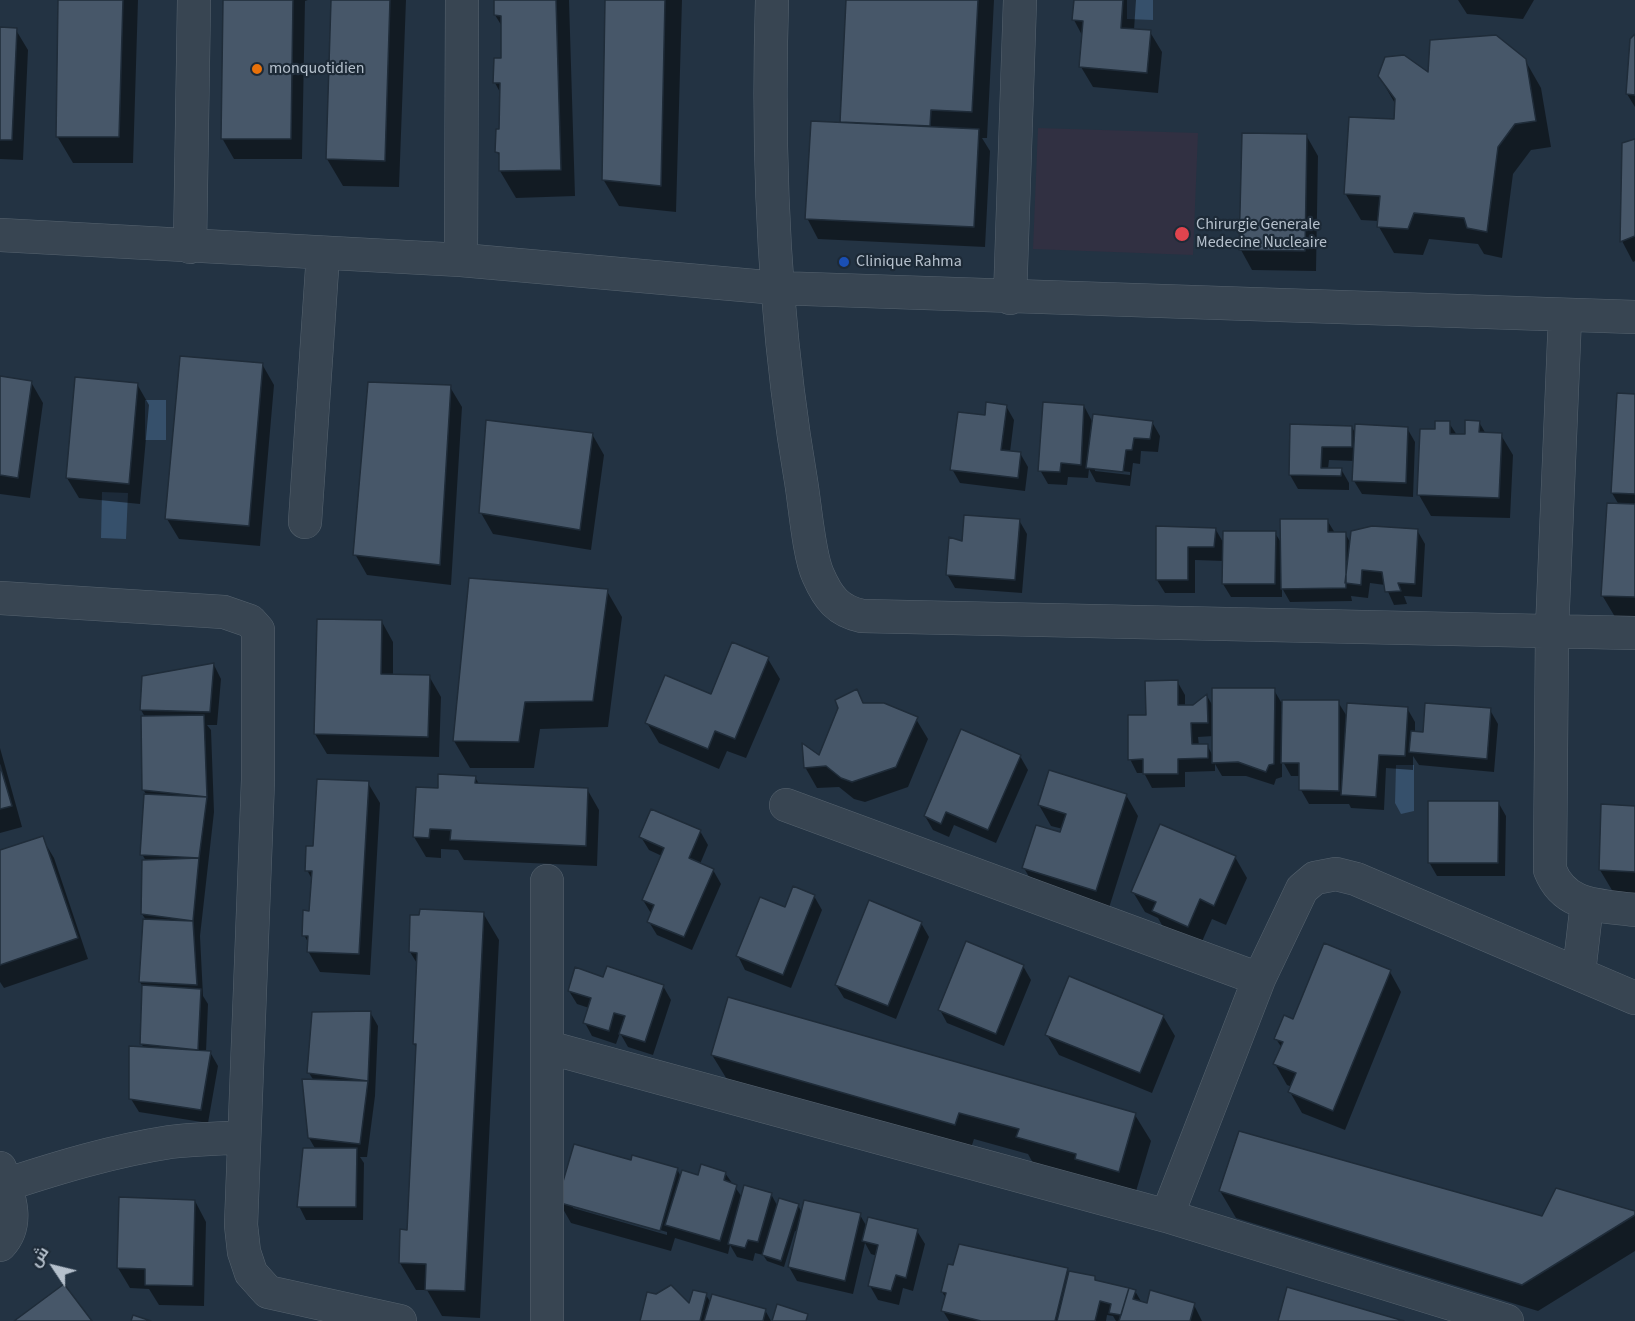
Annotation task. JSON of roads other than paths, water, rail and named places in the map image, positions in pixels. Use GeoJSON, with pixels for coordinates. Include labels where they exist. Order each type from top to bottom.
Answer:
{"type":"FeatureCollection","features":[{"type":"Feature","properties":{"kind":"street"},"geometry":{"type":"LineString","coordinates":[[190,247],[194,0]]}},
{"type":"Feature","properties":{"kind":"street"},"geometry":{"type":"LineString","coordinates":[[461,260],[462,0]]}},
{"type":"Feature","properties":{"kind":"street"},"geometry":{"type":"LineString","coordinates":[[772,0],[770,63],[777,288],[796,455],[817,574],[835,603],[845,612],[862,616],[1635,633]]}},
{"type":"Feature","properties":{"kind":"street"},"geometry":{"type":"LineString","coordinates":[[1010,298],[1020,0]]}},
{"type":"Feature","properties":{"kind":"street"},"geometry":{"type":"LineString","coordinates":[[0,235],[461,260],[777,288],[1010,298],[1635,317]]}},
{"type":"Feature","properties":{"kind":"street"},"geometry":{"type":"LineString","coordinates":[[305,522],[323,254]]}},
{"type":"Feature","properties":{"kind":"street"},"geometry":{"type":"LineString","coordinates":[[1564,316],[1552,630],[1551,870],[1556,885],[1567,895],[1587,903],[1635,910]]}},
{"type":"Feature","properties":{"kind":"street"},"geometry":{"type":"LineString","coordinates":[[0,598],[224,612],[250,621],[258,630],[258,780],[240,1225],[244,1252],[251,1273],[270,1306],[400,1321]]}},
{"type":"Feature","properties":{"kind":"street"},"geometry":{"type":"LineString","coordinates":[[786,805],[1259,979]]}},
{"type":"Feature","properties":{"kind":"street"},"geometry":{"type":"LineString","coordinates":[[1167,1216],[1259,979],[1302,888],[1315,878],[1336,874],[1356,879],[1579,972],[1635,998]]}},
{"type":"Feature","properties":{"kind":"street"},"geometry":{"type":"LineString","coordinates":[[547,881],[547,1321]]}},
{"type":"Feature","properties":{"kind":"street"},"geometry":{"type":"LineString","coordinates":[[1579,972],[1587,903]]}},
{"type":"Feature","properties":{"kind":"street"},"geometry":{"type":"LineString","coordinates":[[547,1047],[1167,1216],[1507,1321]]}},
{"type":"Feature","properties":{"kind":"street"},"geometry":{"type":"LineString","coordinates":[[0,1245],[10,1233],[13,1222],[3,1177],[172,1142],[243,1137]]}},
{"type":"Feature","properties":{"kind":"place","name":"monquotidien"},"geometry":{"type":"Point","coordinates":[257,69]}},
{"type":"Feature","properties":{"kind":"place","name":"Chirurgie Generale Medecine Nucleaire"},"geometry":{"type":"Point","coordinates":[1182,234]}},
{"type":"Feature","properties":{"kind":"place","name":"Clinique Rahma"},"geometry":{"type":"Point","coordinates":[844,262]}}]}
